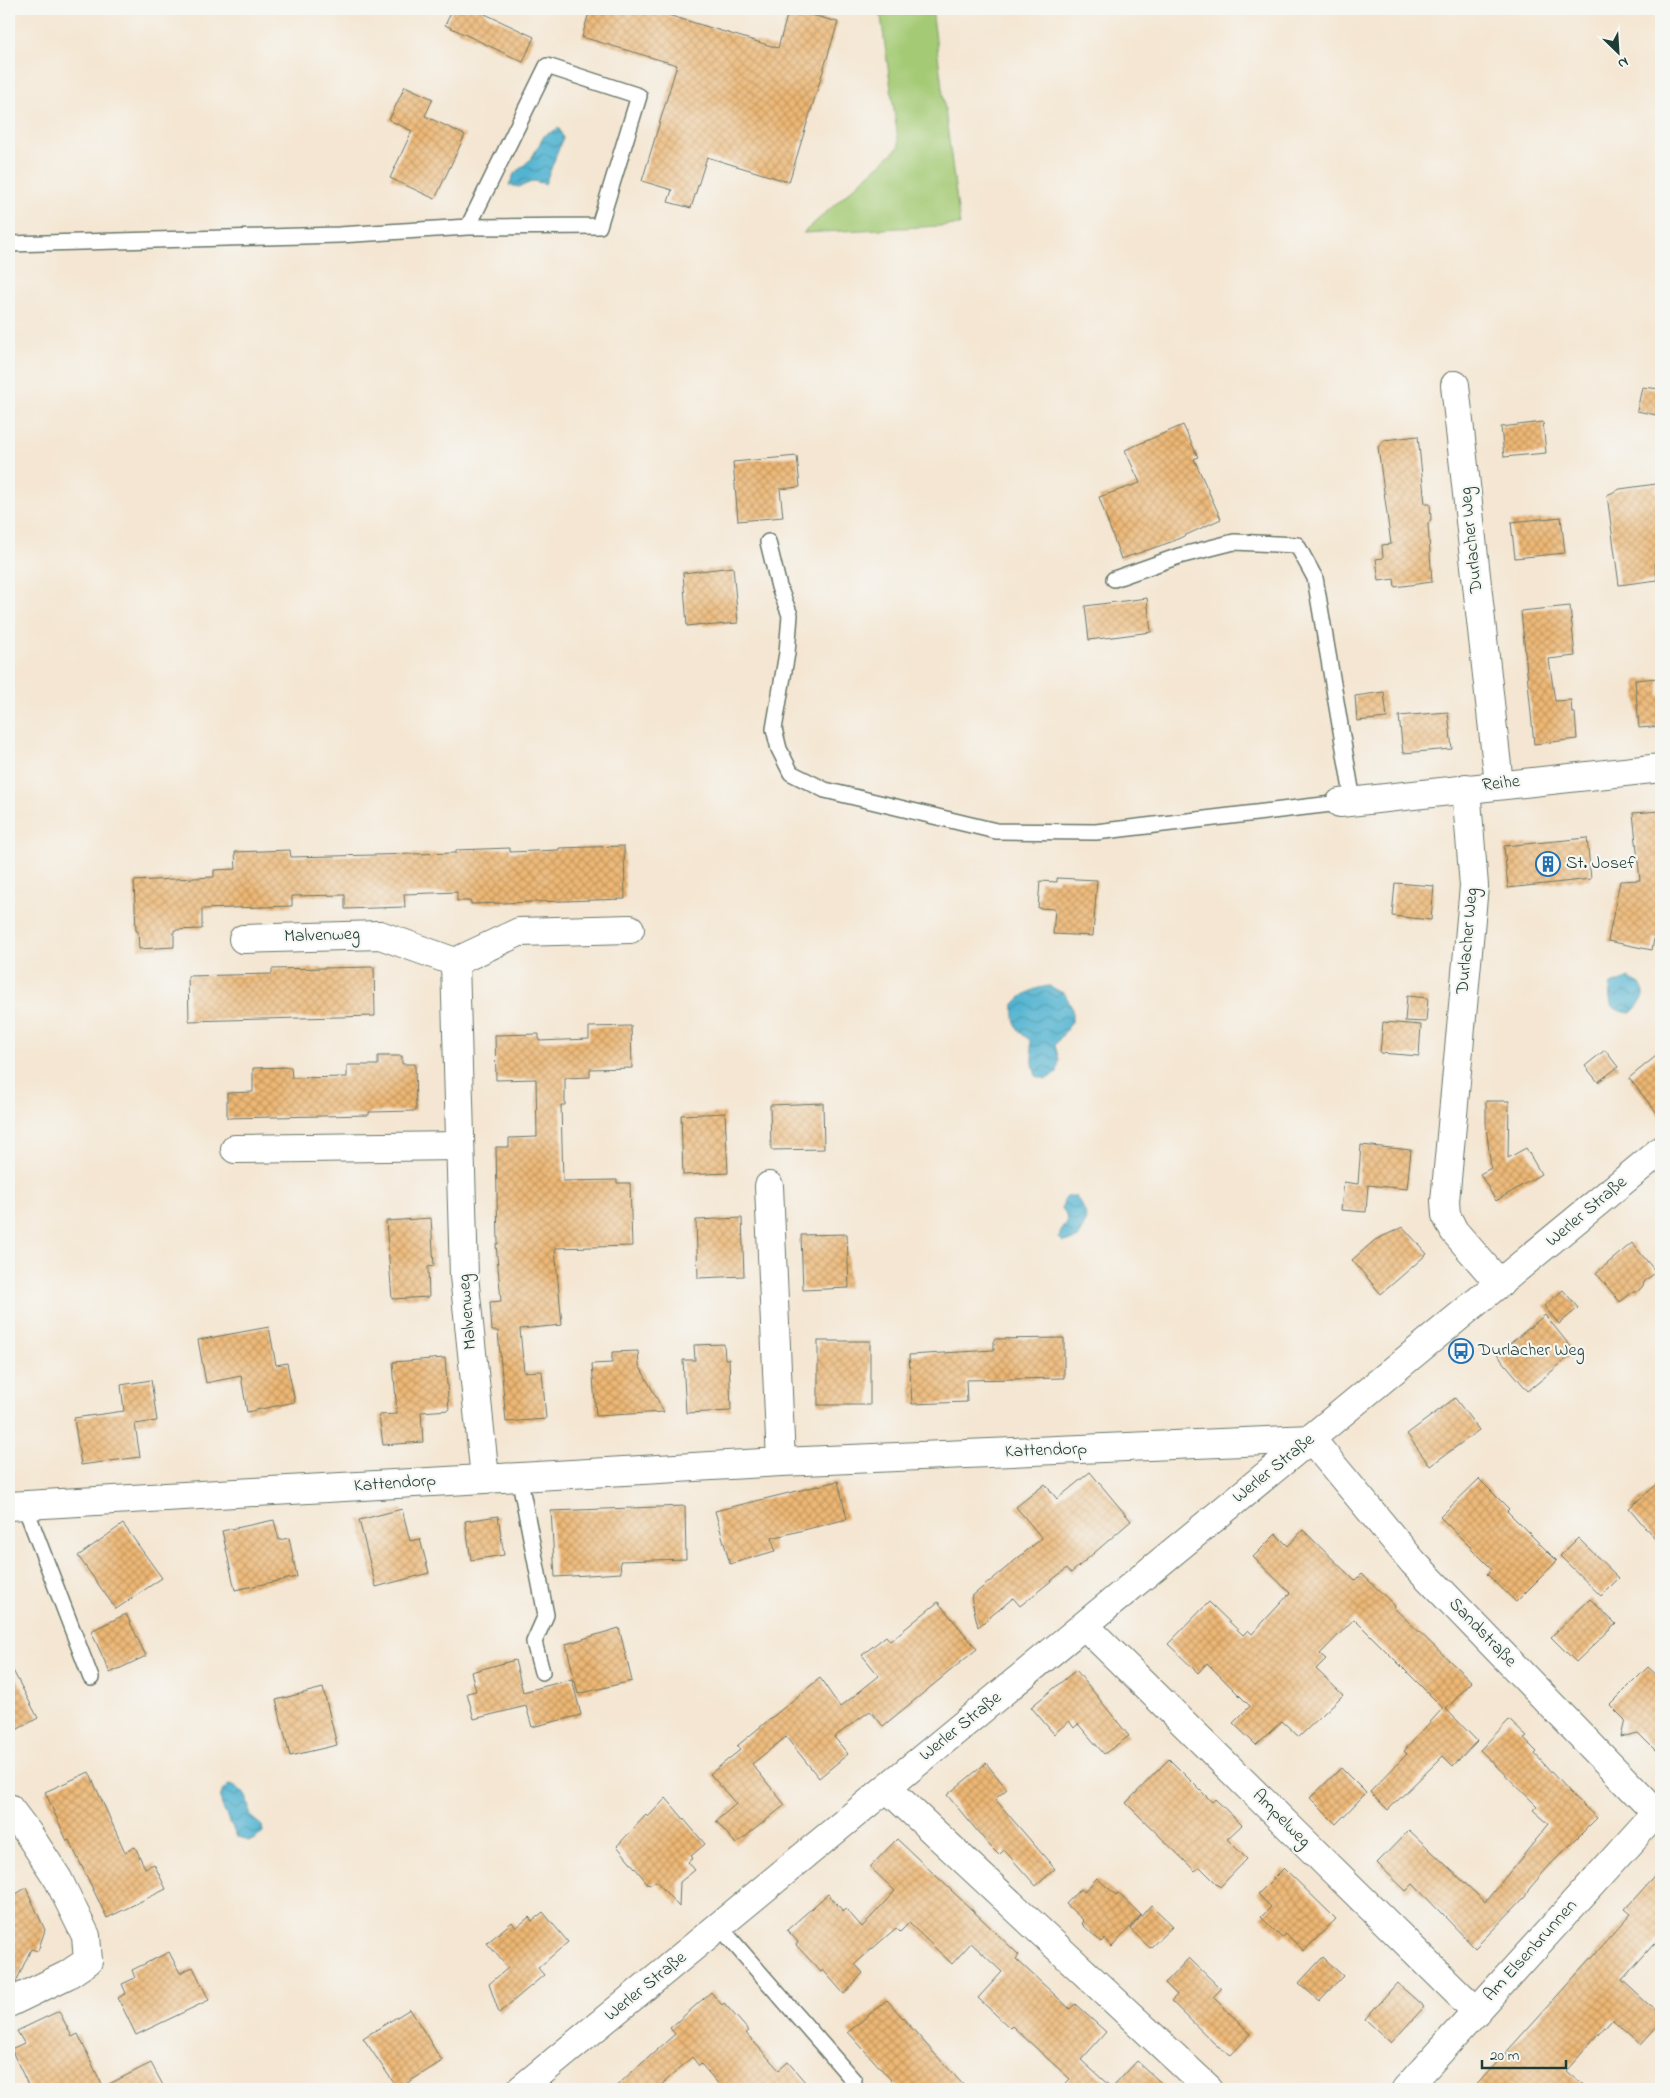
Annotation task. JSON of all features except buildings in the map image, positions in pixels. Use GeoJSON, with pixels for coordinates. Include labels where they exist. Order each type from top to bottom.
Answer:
{"type":"FeatureCollection","features":[{"type":"Feature","properties":{"kind":"street","name":"Durlacher Weg"},"geometry":{"type":"LineString","coordinates":[[1455,385],[1499,784]]}},
{"type":"Feature","properties":{"kind":"street","name":"Reihe"},"geometry":{"type":"LineString","coordinates":[[1347,802],[1499,784],[1661,768]]}},
{"type":"Feature","properties":{"kind":"street","name":"Durlacher Weg"},"geometry":{"type":"LineString","coordinates":[[1466,788],[1474,886],[1445,1201],[1446,1216],[1454,1230],[1500,1284]]}},
{"type":"Feature","properties":{"kind":"street"},"geometry":{"type":"LineString","coordinates":[[455,962],[519,932],[630,929]]}},
{"type":"Feature","properties":{"kind":"street","name":"Malvenweg"},"geometry":{"type":"LineString","coordinates":[[243,938],[380,935],[455,962],[464,1276],[485,1478]]}},
{"type":"Feature","properties":{"kind":"street"},"geometry":{"type":"LineString","coordinates":[[235,1149],[460,1146]]}},
{"type":"Feature","properties":{"kind":"street","name":"Werler Straße"},"geometry":{"type":"LineString","coordinates":[[521,2089],[1661,1150]]}},
{"type":"Feature","properties":{"kind":"street"},"geometry":{"type":"LineString","coordinates":[[769,1186],[781,1462]]}},
{"type":"Feature","properties":{"kind":"street","name":"Kattendorp"},"geometry":{"type":"LineString","coordinates":[[16,1505],[781,1462],[1311,1439]]}},
{"type":"Feature","properties":{"kind":"street","name":"Sandstraße"},"geometry":{"type":"LineString","coordinates":[[1311,1439],[1413,1562],[1659,1816]]}},
{"type":"Feature","properties":{"kind":"street","name":"Ampelweg"},"geometry":{"type":"LineString","coordinates":[[1085,1626],[1477,2012]]}},
{"type":"Feature","properties":{"kind":"street"},"geometry":{"type":"LineString","coordinates":[[887,1788],[1210,2089]]}},
{"type":"Feature","properties":{"kind":"street"},"geometry":{"type":"LineString","coordinates":[[9,1808],[58,1879],[86,1936],[88,1961],[67,1975],[9,2003]]}},
{"type":"Feature","properties":{"kind":"street","name":"Am Elsenbrunnen"},"geometry":{"type":"LineString","coordinates":[[1406,2089],[1659,1816]]}},
{"type":"Feature","properties":{"kind":"lane"},"geometry":{"type":"LineString","coordinates":[[9,244],[339,235],[468,227],[599,226],[639,96],[547,66],[468,227]]}},
{"type":"Feature","properties":{"kind":"lane"},"geometry":{"type":"LineString","coordinates":[[768,542],[778,587],[790,615],[787,653],[774,729],[779,749],[791,773],[825,790],[996,831],[1096,832],[1347,802],[1315,578],[1297,545],[1234,542],[1179,556],[1114,579]]}},
{"type":"Feature","properties":{"kind":"lane"},"geometry":{"type":"LineString","coordinates":[[519,1476],[546,1615],[534,1642],[542,1672]]}},
{"type":"Feature","properties":{"kind":"lane"},"geometry":{"type":"LineString","coordinates":[[16,1505],[91,1678]]}},
{"type":"Feature","properties":{"kind":"lane"},"geometry":{"type":"LineString","coordinates":[[720,1927],[854,2081]]}},
{"type":"Feature","properties":{"kind":"green space"},"geometry":{"type":"Polygon","coordinates":[[[880,9],[932,9],[960,225],[803,233],[899,147],[880,9]]]}},
{"type":"Feature","properties":{"kind":"water"},"geometry":{"type":"Polygon","coordinates":[[[559,128],[563,138],[545,184],[534,181],[519,187],[509,185],[514,174],[531,159],[544,136],[559,128]]]}},
{"type":"Feature","properties":{"kind":"water"},"geometry":{"type":"Polygon","coordinates":[[[1629,978],[1640,984],[1644,992],[1641,1002],[1632,1012],[1625,1012],[1612,1006],[1610,991],[1611,985],[1629,978]]]}},
{"type":"Feature","properties":{"kind":"water"},"geometry":{"type":"Polygon","coordinates":[[[1049,986],[1065,994],[1072,1008],[1072,1022],[1055,1045],[1059,1060],[1057,1073],[1046,1079],[1036,1076],[1030,1040],[1021,1033],[1016,1025],[1014,1004],[1026,994],[1038,988],[1049,986]]]}},
{"type":"Feature","properties":{"kind":"water"},"geometry":{"type":"Polygon","coordinates":[[[1068,1196],[1075,1196],[1083,1208],[1086,1217],[1077,1239],[1063,1242],[1059,1238],[1062,1227],[1067,1225],[1066,1214],[1062,1208],[1064,1200],[1068,1196]]]}},
{"type":"Feature","properties":{"kind":"water"},"geometry":{"type":"Polygon","coordinates":[[[229,1785],[243,1792],[249,1805],[249,1815],[262,1826],[263,1832],[256,1839],[248,1841],[236,1835],[221,1802],[223,1790],[229,1785]]]}},
{"type":"Feature","properties":{"kind":"place","name":"St. Josef"},"geometry":{"type":"Point","coordinates":[1548,864]}},
{"type":"Feature","properties":{"kind":"place","name":"Durlacher Weg"},"geometry":{"type":"Point","coordinates":[1461,1351]}}]}
